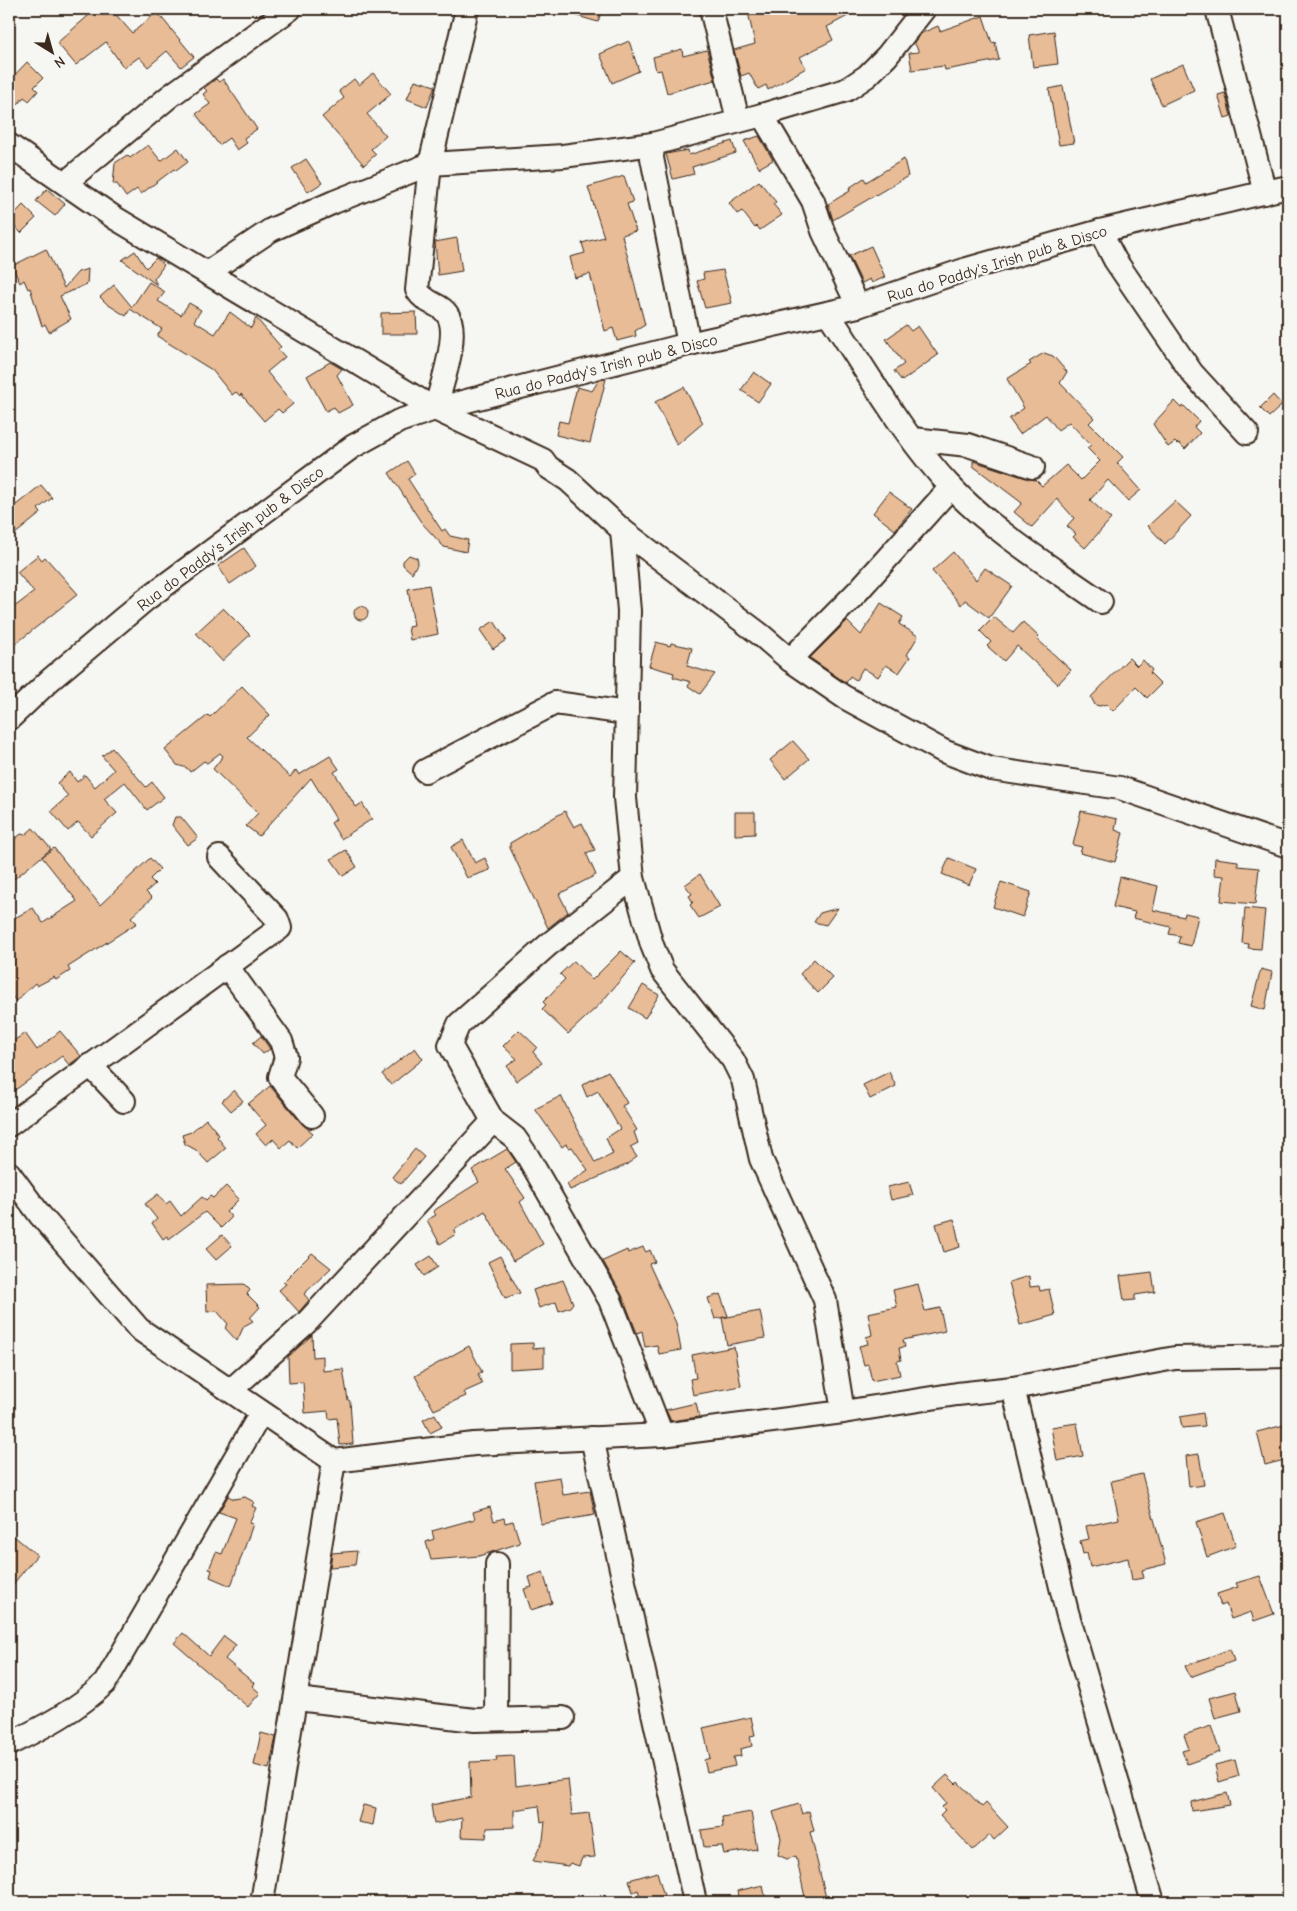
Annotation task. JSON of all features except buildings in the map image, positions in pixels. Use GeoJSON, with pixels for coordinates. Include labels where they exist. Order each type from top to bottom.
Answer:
{"type":"FeatureCollection","features":[{"type":"Feature","properties":{"kind":"street"},"geometry":{"type":"LineString","coordinates":[[65,183],[170,96],[290,9]]}},
{"type":"Feature","properties":{"kind":"street"},"geometry":{"type":"LineString","coordinates":[[436,409],[453,335],[451,322],[446,312],[423,299],[417,290],[430,164],[467,9]]}},
{"type":"Feature","properties":{"kind":"street"},"geometry":{"type":"LineString","coordinates":[[711,9],[738,120]]}},
{"type":"Feature","properties":{"kind":"street"},"geometry":{"type":"LineString","coordinates":[[207,273],[271,230],[334,202],[430,164],[563,156],[653,144],[846,90],[867,76],[887,56],[924,9]]}},
{"type":"Feature","properties":{"kind":"street"},"geometry":{"type":"LineString","coordinates":[[1217,9],[1265,193]]}},
{"type":"Feature","properties":{"kind":"street"},"geometry":{"type":"LineString","coordinates":[[762,115],[813,201],[823,231],[858,306]]}},
{"type":"Feature","properties":{"kind":"street"},"geometry":{"type":"LineString","coordinates":[[653,144],[652,158],[688,344]]}},
{"type":"Feature","properties":{"kind":"street"},"geometry":{"type":"LineString","coordinates":[[9,145],[116,218],[436,409],[543,460],[548,467],[568,480],[622,530],[761,635],[790,660],[844,698],[943,751],[971,763],[1022,774],[1120,788],[1288,846]]}},
{"type":"Feature","properties":{"kind":"street","name":"Rua do Paddy's Irish pub & Disco"},"geometry":{"type":"LineString","coordinates":[[9,720],[50,680],[145,600],[352,447],[398,421],[436,409],[688,344],[858,306],[967,269],[1100,231],[1288,187]]}},
{"type":"Feature","properties":{"kind":"street"},"geometry":{"type":"LineString","coordinates":[[1100,231],[1115,260],[1192,373],[1247,433]]}},
{"type":"Feature","properties":{"kind":"street"},"geometry":{"type":"LineString","coordinates":[[828,313],[913,439],[951,487],[1004,533],[1101,602]]}},
{"type":"Feature","properties":{"kind":"street"},"geometry":{"type":"LineString","coordinates":[[913,439],[968,445],[1033,466]]}},
{"type":"Feature","properties":{"kind":"street"},"geometry":{"type":"LineString","coordinates":[[790,660],[858,591],[951,487]]}},
{"type":"Feature","properties":{"kind":"street"},"geometry":{"type":"LineString","coordinates":[[622,530],[629,610],[625,798],[633,878],[652,945],[662,970],[733,1060],[743,1080],[761,1159],[825,1300],[844,1412]]}},
{"type":"Feature","properties":{"kind":"street"},"geometry":{"type":"LineString","coordinates":[[425,771],[556,703],[627,713]]}},
{"type":"Feature","properties":{"kind":"street"},"geometry":{"type":"LineString","coordinates":[[9,1125],[90,1064],[280,928],[281,924],[218,856]]}},
{"type":"Feature","properties":{"kind":"street"},"geometry":{"type":"LineString","coordinates":[[633,878],[548,945],[459,1024],[450,1045],[493,1120],[516,1138],[528,1157],[610,1300],[662,1435]]}},
{"type":"Feature","properties":{"kind":"street"},"geometry":{"type":"LineString","coordinates":[[227,966],[281,1042],[286,1057],[280,1077],[312,1116]]}},
{"type":"Feature","properties":{"kind":"street"},"geometry":{"type":"LineString","coordinates":[[90,1064],[124,1101]]}},
{"type":"Feature","properties":{"kind":"street"},"geometry":{"type":"LineString","coordinates":[[231,1390],[307,1322],[493,1120]]}},
{"type":"Feature","properties":{"kind":"street"},"geometry":{"type":"LineString","coordinates":[[9,1173],[40,1215],[139,1329],[334,1461],[474,1444],[662,1435],[1012,1388],[1175,1358],[1288,1356]]}},
{"type":"Feature","properties":{"kind":"street"},"geometry":{"type":"LineString","coordinates":[[1012,1388],[1067,1612],[1153,1902]]}},
{"type":"Feature","properties":{"kind":"street"},"geometry":{"type":"LineString","coordinates":[[9,1744],[43,1728],[74,1709],[105,1683],[261,1413]]}},
{"type":"Feature","properties":{"kind":"street"},"geometry":{"type":"LineString","coordinates":[[592,1438],[695,1902]]}},
{"type":"Feature","properties":{"kind":"street"},"geometry":{"type":"LineString","coordinates":[[262,1902],[297,1699],[334,1461]]}},
{"type":"Feature","properties":{"kind":"street"},"geometry":{"type":"LineString","coordinates":[[496,1719],[497,1564]]}},
{"type":"Feature","properties":{"kind":"street"},"geometry":{"type":"LineString","coordinates":[[297,1699],[475,1720],[563,1718]]}}]}
